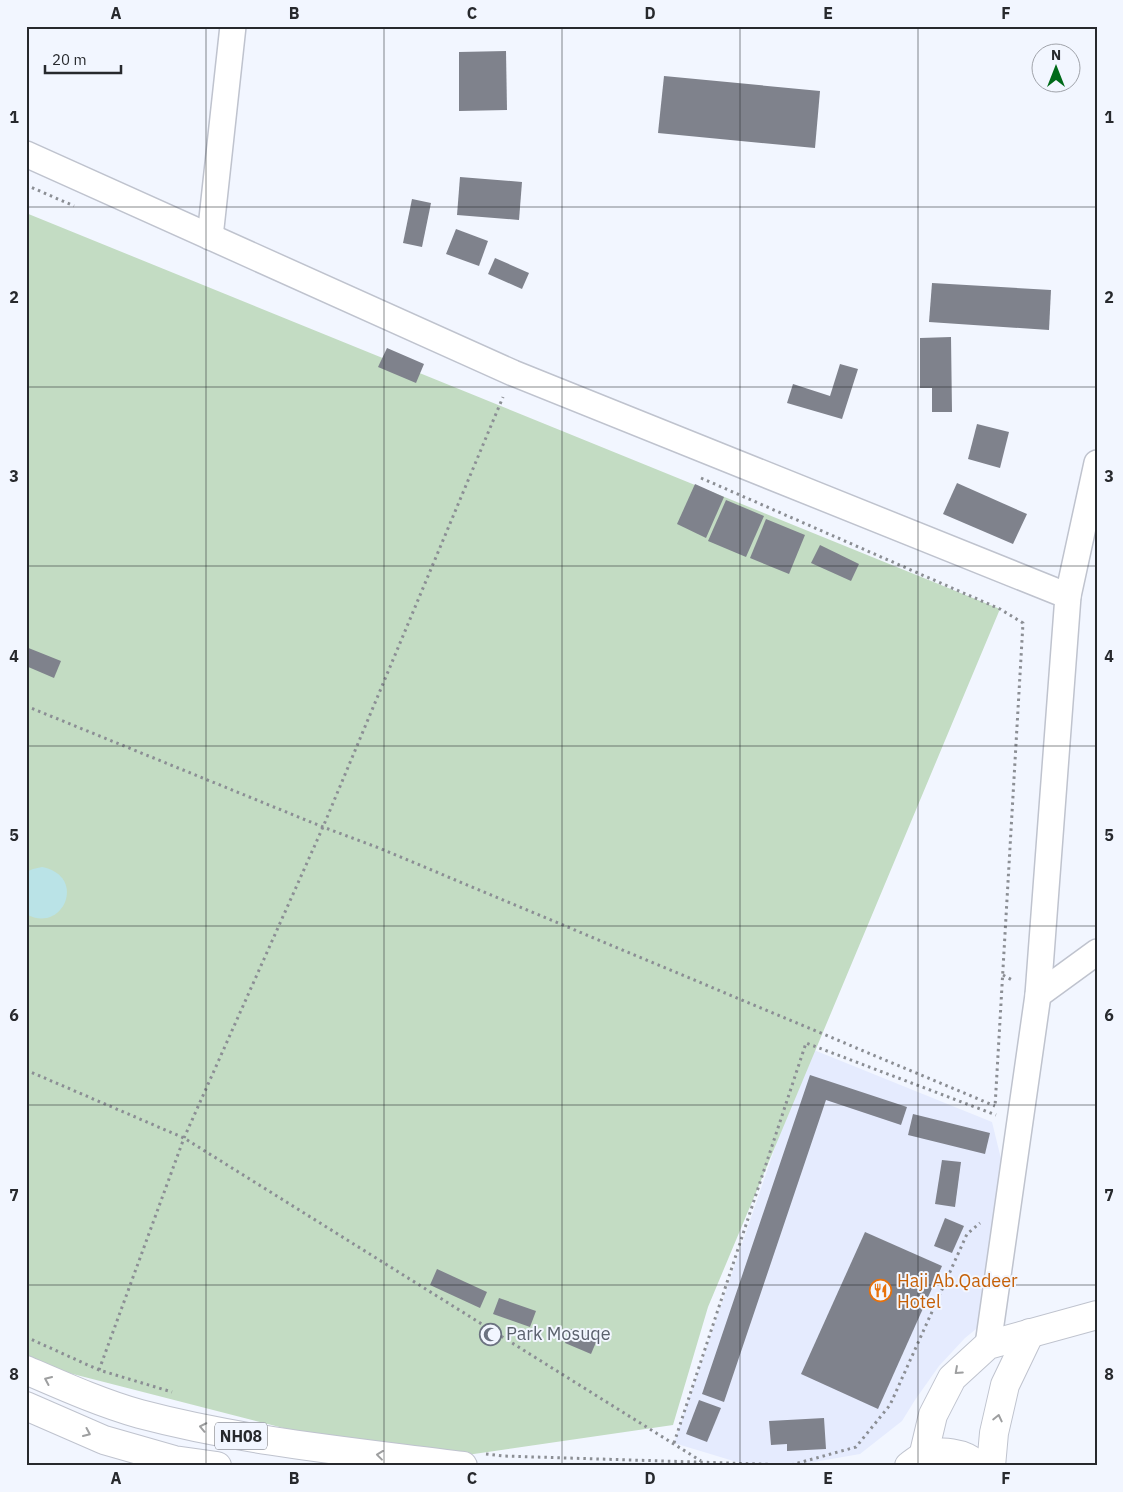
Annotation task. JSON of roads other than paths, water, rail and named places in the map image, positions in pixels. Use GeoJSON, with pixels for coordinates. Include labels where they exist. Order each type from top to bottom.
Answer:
{"type":"FeatureCollection","features":[{"type":"Feature","properties":{"kind":"main road"},"geometry":{"type":"LineString","coordinates":[[916,1461],[933,1415],[952,1378],[988,1345],[1097,1315]]}},
{"type":"Feature","properties":{"kind":"main road"},"geometry":{"type":"LineString","coordinates":[[990,1466],[994,1434],[1005,1385],[1030,1333]]}},
{"type":"Feature","properties":{"kind":"main road","name":"NH08"},"geometry":{"type":"LineString","coordinates":[[26,1370],[80,1394],[140,1414],[259,1440],[473,1460]]}},
{"type":"Feature","properties":{"kind":"main road","name":"NH08"},"geometry":{"type":"LineString","coordinates":[[26,1406],[104,1440],[173,1463],[217,1466]]}},
{"type":"Feature","properties":{"kind":"main road"},"geometry":{"type":"LineString","coordinates":[[916,1461],[941,1452],[960,1455],[979,1466]]}},
{"type":"Feature","properties":{"kind":"street"},"geometry":{"type":"LineString","coordinates":[[210,237],[233,26]]}},
{"type":"Feature","properties":{"kind":"street"},"geometry":{"type":"LineString","coordinates":[[26,154],[513,373],[1068,596]]}},
{"type":"Feature","properties":{"kind":"street"},"geometry":{"type":"LineString","coordinates":[[988,1345],[1004,1120],[1038,995],[1068,596],[1097,463]]}},
{"type":"Feature","properties":{"kind":"street"},"geometry":{"type":"LineString","coordinates":[[1038,995],[1097,952]]}},
{"type":"Feature","properties":{"kind":"place","name":"Haji Ab.Qadeer Hotel"},"geometry":{"type":"Point","coordinates":[881,1291]}},
{"type":"Feature","properties":{"kind":"place","name":"Park Mosuqe"},"geometry":{"type":"Point","coordinates":[490,1334]}}]}
